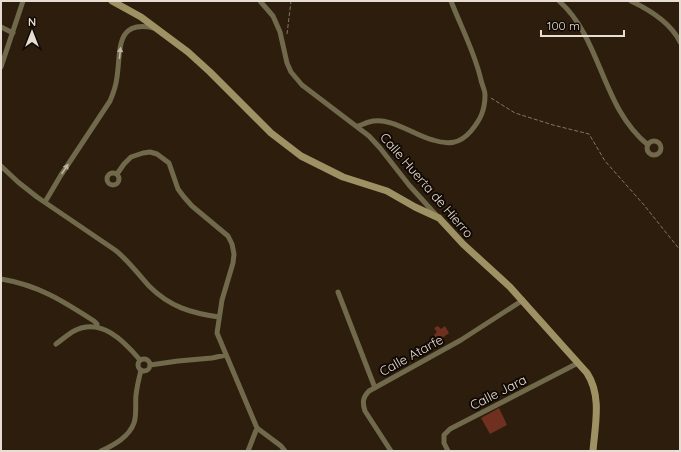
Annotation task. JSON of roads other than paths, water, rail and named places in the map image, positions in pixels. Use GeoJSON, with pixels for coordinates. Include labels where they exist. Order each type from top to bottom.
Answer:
{"type":"FeatureCollection","features":[{"type":"Feature","properties":{"kind":"street"},"geometry":{"type":"LineString","coordinates":[[1,67],[23,1]]}},
{"type":"Feature","properties":{"kind":"street"},"geometry":{"type":"LineString","coordinates":[[112,1],[141,18],[188,52],[210,72],[258,121],[284,144],[320,166],[343,177],[387,191],[415,207],[439,218]]}},
{"type":"Feature","properties":{"kind":"street","name":"Calle Huerta de Hierro"},"geometry":{"type":"LineString","coordinates":[[260,1],[273,16],[280,32],[287,63],[291,72],[302,85],[358,126],[380,148],[422,200],[463,244],[523,300],[592,381],[595,390],[596,406],[593,451]]}},
{"type":"Feature","properties":{"kind":"street"},"geometry":{"type":"LineString","coordinates":[[358,126],[370,122],[383,122],[395,125],[432,140],[447,143],[458,142],[466,137],[480,119],[484,107],[485,94],[479,70],[451,1]]}},
{"type":"Feature","properties":{"kind":"street"},"geometry":{"type":"LineString","coordinates":[[559,1],[574,17],[590,45],[615,103],[637,136],[648,145]]}},
{"type":"Feature","properties":{"kind":"street"},"geometry":{"type":"LineString","coordinates":[[631,1],[647,9],[664,22],[672,30],[680,42]]}},
{"type":"Feature","properties":{"kind":"street"},"geometry":{"type":"LineString","coordinates":[[139,26],[141,18]]}},
{"type":"Feature","properties":{"kind":"street"},"geometry":{"type":"LineString","coordinates":[[45,202],[114,93],[122,39],[128,31],[139,26],[157,29]]}},
{"type":"Feature","properties":{"kind":"street"},"geometry":{"type":"LineString","coordinates":[[1,27],[13,33]]}},
{"type":"Feature","properties":{"kind":"street"},"geometry":{"type":"LineString","coordinates":[[117,174],[131,157],[150,152],[157,154],[169,163],[178,189],[184,197],[192,206],[228,236],[232,244],[234,254],[233,263],[222,300],[217,333],[257,428],[281,446],[285,451]]}},
{"type":"Feature","properties":{"kind":"street"},"geometry":{"type":"LineString","coordinates":[[1,166],[18,182],[45,202],[124,257],[163,298],[195,314],[219,318]]}},
{"type":"Feature","properties":{"kind":"street"},"geometry":{"type":"LineString","coordinates":[[415,207],[421,204],[422,200]]}},
{"type":"Feature","properties":{"kind":"street"},"geometry":{"type":"LineString","coordinates":[[1,279],[20,282],[48,293],[86,316],[97,324],[97,326],[111,333],[140,360],[147,360],[150,365]]}},
{"type":"Feature","properties":{"kind":"street"},"geometry":{"type":"LineString","coordinates":[[338,292],[375,388]]}},
{"type":"Feature","properties":{"kind":"street","name":"Calle Atarfe"},"geometry":{"type":"LineString","coordinates":[[391,451],[367,416],[363,405],[365,395],[461,340],[523,300]]}},
{"type":"Feature","properties":{"kind":"street"},"geometry":{"type":"LineString","coordinates":[[86,316],[86,327]]}},
{"type":"Feature","properties":{"kind":"street"},"geometry":{"type":"LineString","coordinates":[[56,344],[74,331],[86,327],[97,326]]}},
{"type":"Feature","properties":{"kind":"street"},"geometry":{"type":"LineString","coordinates":[[141,370],[148,369],[150,365],[226,355]]}},
{"type":"Feature","properties":{"kind":"street"},"geometry":{"type":"LineString","coordinates":[[102,451],[114,446],[126,436],[134,424],[136,395],[141,370],[138,364],[140,360]]}},
{"type":"Feature","properties":{"kind":"street","name":"Calle Jara"},"geometry":{"type":"LineString","coordinates":[[448,451],[444,443],[444,435],[450,429],[578,363]]}},
{"type":"Feature","properties":{"kind":"street"},"geometry":{"type":"LineString","coordinates":[[248,451],[257,428]]}},
{"type":"Feature","properties":{"kind":"street"},"geometry":{"type":"LineString","coordinates":[[587,451],[593,451]]}}]}
